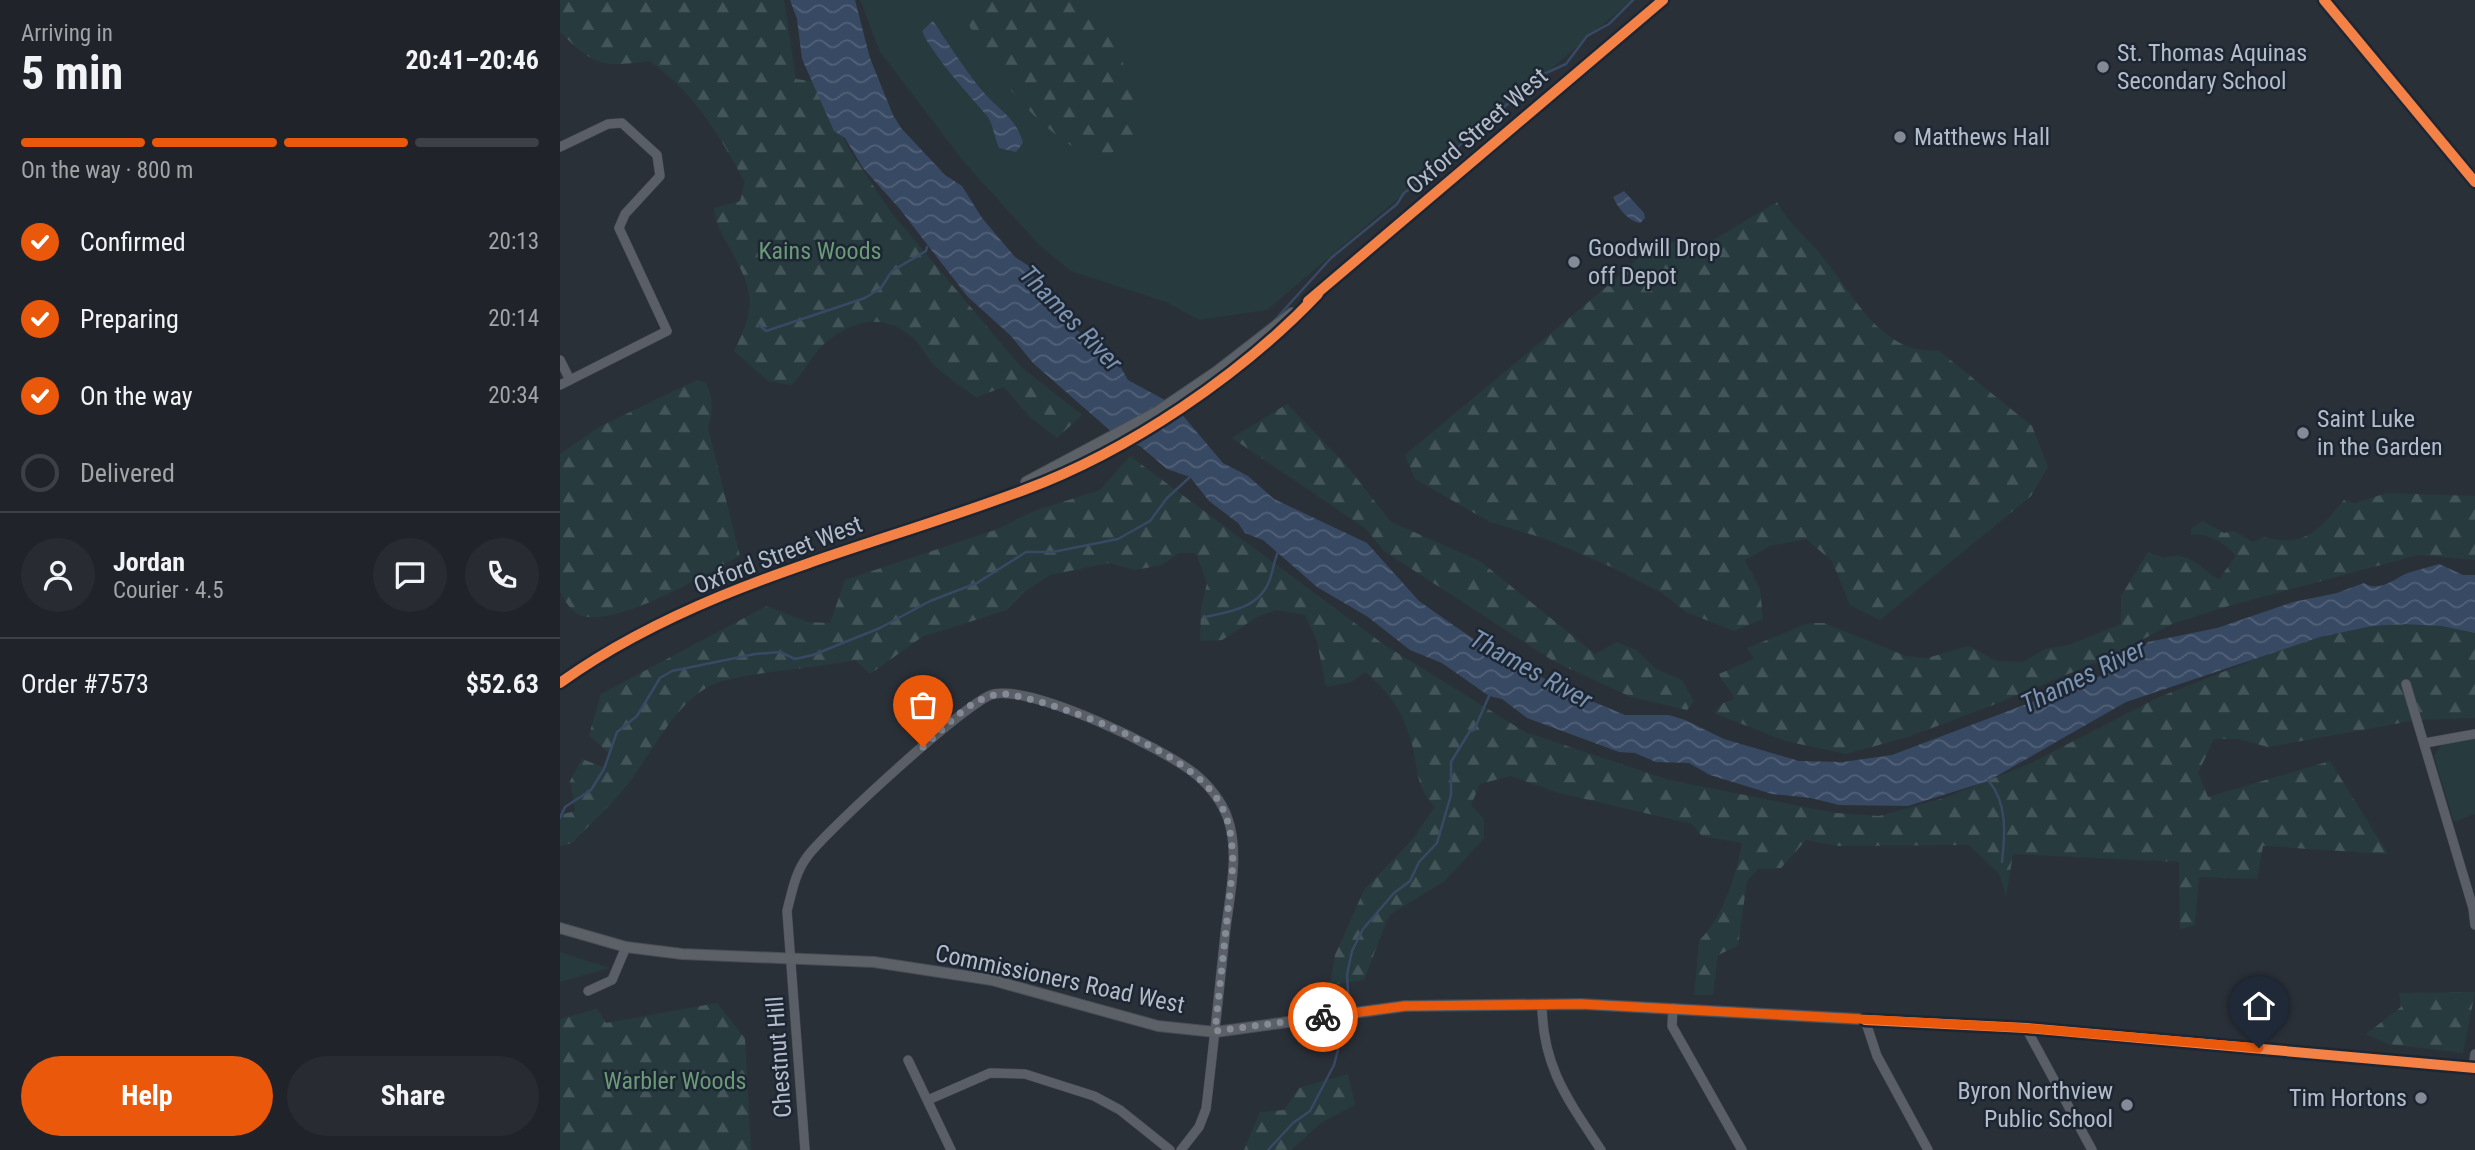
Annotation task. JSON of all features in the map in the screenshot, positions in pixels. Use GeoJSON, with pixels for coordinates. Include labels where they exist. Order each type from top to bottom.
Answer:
{"type":"FeatureCollection","features":[{"type":"Feature","properties":{"kind":"main road","name":"Oxford Street West"},"geometry":{"type":"LineString","coordinates":[[560,683],[612,650],[754,581],[983,504],[1058,471],[1157,412],[1288,319],[1663,0]]}},
{"type":"Feature","properties":{"kind":"main road"},"geometry":{"type":"LineString","coordinates":[[2324,0],[2475,182]]}},
{"type":"Feature","properties":{"kind":"main road","name":"Commissioners Road West"},"geometry":{"type":"LineString","coordinates":[[560,930],[626,947],[792,961],[874,962],[992,980],[1158,1026],[1215,1031],[1395,1007],[1542,1004],[1673,1008],[2026,1028],[2474,1068]]}},
{"type":"Feature","properties":{"kind":"street"},"geometry":{"type":"LineString","coordinates":[[560,147],[608,124],[622,123],[657,155],[660,176],[625,214],[620,228],[622,239],[667,331],[560,385]]}},
{"type":"Feature","properties":{"kind":"street"},"geometry":{"type":"LineString","coordinates":[[560,360],[570,380]]}},
{"type":"Feature","properties":{"kind":"street"},"geometry":{"type":"LineString","coordinates":[[2406,684],[2474,909],[2475,925]]}},
{"type":"Feature","properties":{"kind":"street","name":"Chestnut Hill"},"geometry":{"type":"LineString","coordinates":[[805,1150],[787,911],[794,880],[815,846],[978,699],[993,694],[1008,694],[1103,723],[1193,772],[1219,800],[1228,820],[1233,864],[1215,1031]]}},
{"type":"Feature","properties":{"kind":"street"},"geometry":{"type":"LineString","coordinates":[[2425,743],[2475,734]]}},
{"type":"Feature","properties":{"kind":"street"},"geometry":{"type":"LineString","coordinates":[[588,991],[612,980],[626,947]]}},
{"type":"Feature","properties":{"kind":"street"},"geometry":{"type":"LineString","coordinates":[[1542,1004],[1543,1034],[1552,1069],[1562,1091],[1601,1150]]}},
{"type":"Feature","properties":{"kind":"street"},"geometry":{"type":"LineString","coordinates":[[1673,1008],[1672,1026],[1742,1150]]}},
{"type":"Feature","properties":{"kind":"street"},"geometry":{"type":"LineString","coordinates":[[1865,1020],[1877,1056],[1926,1150]]}},
{"type":"Feature","properties":{"kind":"street"},"geometry":{"type":"LineString","coordinates":[[2026,1028],[2092,1150]]}},
{"type":"Feature","properties":{"kind":"street"},"geometry":{"type":"LineString","coordinates":[[1181,1150],[1199,1127],[1206,1109],[1215,1031]]}},
{"type":"Feature","properties":{"kind":"street"},"geometry":{"type":"LineString","coordinates":[[2474,1068],[2475,1054]]}},
{"type":"Feature","properties":{"kind":"street"},"geometry":{"type":"LineString","coordinates":[[908,1060],[951,1150]]}},
{"type":"Feature","properties":{"kind":"street"},"geometry":{"type":"LineString","coordinates":[[928,1100],[990,1073],[1025,1074],[1094,1096],[1120,1111],[1170,1150]]}},
{"type":"Feature","properties":{"kind":"green space","name":"Kains Woods"},"geometry":{"type":"Polygon","coordinates":[[[560,0],[784,0],[796,79],[816,82],[850,151],[890,211],[1021,367],[1082,415],[1057,438],[1030,417],[1004,387],[976,397],[937,368],[913,338],[902,330],[880,322],[857,324],[835,335],[820,348],[791,385],[768,381],[734,351],[747,320],[749,296],[747,284],[720,230],[714,208],[740,201],[745,182],[693,101],[650,61],[620,64],[600,62],[582,52],[560,32],[560,0]]]}},
{"type":"Feature","properties":{"kind":"green space"},"geometry":{"type":"Polygon","coordinates":[[[860,0],[1632,0],[1267,310],[1199,320],[1166,302],[1071,271],[1038,244],[964,162],[880,52],[860,0]]]}},
{"type":"Feature","properties":{"kind":"green space"},"geometry":{"type":"Polygon","coordinates":[[[957,0],[1095,0],[1115,43],[1135,98],[1138,123],[1132,137],[1115,151],[1094,159],[1049,129],[1012,92],[996,70],[957,0]]]}},
{"type":"Feature","properties":{"kind":"green space"},"geometry":{"type":"Polygon","coordinates":[[[1777,202],[1857,304],[1884,333],[1900,343],[1918,349],[1938,350],[2032,426],[2048,467],[2031,496],[1880,620],[1850,605],[1832,561],[1806,539],[1770,546],[1745,560],[1760,589],[1763,619],[1734,631],[1686,612],[1662,593],[1609,566],[1546,539],[1490,522],[1415,479],[1405,455],[1629,268],[1651,241],[1708,243],[1777,202]]]}},
{"type":"Feature","properties":{"kind":"green space"},"geometry":{"type":"Polygon","coordinates":[[[697,380],[706,383],[710,395],[712,410],[708,428],[740,556],[683,587],[634,608],[611,615],[591,617],[576,613],[568,606],[560,591],[560,454],[599,427],[697,380]]]}},
{"type":"Feature","properties":{"kind":"green space"},"geometry":{"type":"Polygon","coordinates":[[[1287,404],[1347,466],[1391,522],[1480,561],[1595,654],[1617,642],[1636,650],[1656,669],[1682,680],[1694,701],[1687,710],[1631,697],[1555,662],[1384,551],[1365,528],[1232,438],[1287,404]]]}},
{"type":"Feature","properties":{"kind":"green space"},"geometry":{"type":"Polygon","coordinates":[[[1130,456],[1383,644],[1525,732],[1669,780],[1835,813],[1879,816],[1944,798],[2029,764],[2157,698],[2296,643],[2365,626],[2442,616],[2475,627],[2475,718],[2417,720],[2268,747],[2238,739],[2214,739],[2198,773],[2208,797],[2330,761],[2388,854],[2263,846],[2257,879],[2199,877],[2195,925],[2180,929],[2179,862],[2013,854],[2006,897],[2000,875],[1969,845],[1838,846],[1806,840],[1781,868],[1758,869],[1747,881],[1738,946],[1718,955],[1713,995],[1694,995],[1699,941],[1722,908],[1742,843],[1702,836],[1692,824],[1559,793],[1510,776],[1480,784],[1471,805],[1484,819],[1484,838],[1445,881],[1389,915],[1364,980],[1330,985],[1335,955],[1364,890],[1412,840],[1435,807],[1421,787],[1410,736],[1396,706],[1365,672],[1351,682],[1326,687],[1317,641],[1305,615],[1276,610],[1257,617],[1222,640],[1200,641],[1201,609],[1207,583],[1196,553],[1179,553],[1162,565],[1135,570],[1109,563],[1050,575],[1027,590],[1007,610],[922,637],[870,674],[855,660],[739,677],[707,687],[680,710],[614,800],[572,843],[560,846],[560,815],[575,811],[570,781],[582,759],[603,767],[610,754],[589,735],[601,694],[767,606],[807,622],[830,623],[845,580],[998,529],[1034,511],[1100,490],[1130,456]]]}},
{"type":"Feature","properties":{"kind":"green space"},"geometry":{"type":"Polygon","coordinates":[[[2387,493],[2475,496],[2475,560],[2418,555],[2225,607],[2172,624],[2107,658],[1988,707],[1908,737],[1846,754],[1785,741],[1714,713],[1723,703],[1734,699],[1719,674],[1754,659],[1747,648],[1809,623],[1824,623],[1906,656],[1927,658],[1969,646],[1997,661],[2023,662],[2045,649],[2069,645],[2121,624],[2121,596],[2148,552],[2164,558],[2187,558],[2219,579],[2236,556],[2216,540],[2203,535],[2191,535],[2191,529],[2202,521],[2224,533],[2234,531],[2253,542],[2264,537],[2290,540],[2301,538],[2319,528],[2344,500],[2355,503],[2387,493]]]}},
{"type":"Feature","properties":{"kind":"green space"},"geometry":{"type":"Polygon","coordinates":[[[2475,738],[2475,814],[2454,822],[2434,756],[2442,744],[2475,738]]]}},
{"type":"Feature","properties":{"kind":"green space"},"geometry":{"type":"Polygon","coordinates":[[[560,952],[610,968],[560,982],[560,952]]]}},
{"type":"Feature","properties":{"kind":"green space"},"geometry":{"type":"Polygon","coordinates":[[[2475,992],[2463,1053],[2388,1044],[2366,1034],[2401,1007],[2399,993],[2475,992]]]}},
{"type":"Feature","properties":{"kind":"green space","name":"Warbler Woods"},"geometry":{"type":"Polygon","coordinates":[[[717,1003],[745,1038],[751,1150],[560,1150],[560,1019],[597,1009],[606,1023],[717,1003]]]}},
{"type":"Feature","properties":{"kind":"green space"},"geometry":{"type":"Polygon","coordinates":[[[1348,1074],[1355,1105],[1321,1123],[1291,1150],[1244,1150],[1260,1112],[1284,1110],[1299,1088],[1348,1074]]]}},
{"type":"Feature","properties":{"kind":"water"},"geometry":{"type":"Polygon","coordinates":[[[790,0],[855,0],[870,58],[901,128],[945,175],[962,186],[982,218],[1015,257],[1029,266],[1037,285],[1063,318],[1120,366],[1128,380],[1174,405],[1223,463],[1248,476],[1274,499],[1367,543],[1419,601],[1493,652],[1570,692],[1625,715],[1669,715],[1724,739],[1799,761],[1843,762],[1892,755],[2111,672],[2126,663],[2148,642],[2217,628],[2293,602],[2337,593],[2364,583],[2370,586],[2382,585],[2405,574],[2439,564],[2463,575],[2475,575],[2475,633],[2442,626],[2402,624],[2372,626],[2320,637],[2126,702],[1988,781],[1908,806],[1839,805],[1811,798],[1772,794],[1710,775],[1689,763],[1656,762],[1635,753],[1619,752],[1527,718],[1502,699],[1489,696],[1442,663],[1410,650],[1368,617],[1317,587],[1263,540],[1245,533],[1238,523],[1209,501],[1190,477],[1167,469],[1140,446],[1122,441],[1033,363],[1011,336],[967,296],[899,208],[863,168],[845,138],[834,131],[802,59],[797,19],[790,0]]]}},
{"type":"Feature","properties":{"kind":"water"},"geometry":{"type":"Polygon","coordinates":[[[933,21],[980,88],[1016,126],[1023,143],[1016,152],[999,148],[988,117],[927,41],[922,31],[933,21]]]}},
{"type":"Feature","properties":{"kind":"water"},"geometry":{"type":"Polygon","coordinates":[[[1624,191],[1644,213],[1645,218],[1640,223],[1631,220],[1613,197],[1624,191]]]}},
{"type":"Feature","properties":{"kind":"waterway"},"geometry":{"type":"LineString","coordinates":[[1274,321],[1331,258],[1397,204],[1404,193],[1434,172],[1462,143],[1502,113],[1505,106],[1529,88],[1535,78],[1566,64],[1587,36],[1609,24],[1633,0]]}},
{"type":"Feature","properties":{"kind":"waterway"},"geometry":{"type":"LineString","coordinates":[[759,325],[766,331],[865,298],[881,288],[892,271],[926,251],[927,247]]}},
{"type":"Feature","properties":{"kind":"waterway"},"geometry":{"type":"LineString","coordinates":[[560,818],[565,807],[591,790],[604,769],[617,732],[637,716],[660,678],[672,671],[755,654],[780,652],[795,659],[813,655],[880,628],[930,601],[977,583],[1026,552],[1053,552],[1118,539],[1150,521],[1167,498],[1191,476]]}},
{"type":"Feature","properties":{"kind":"waterway"},"geometry":{"type":"LineString","coordinates":[[1205,617],[1243,607],[1259,596],[1270,579],[1278,552]]}},
{"type":"Feature","properties":{"kind":"waterway"},"geometry":{"type":"LineString","coordinates":[[1349,1010],[1347,975],[1352,951],[1363,929],[1394,893],[1410,881],[1419,862],[1437,843],[1451,795],[1451,762],[1470,731],[1474,730],[1489,696]]}},
{"type":"Feature","properties":{"kind":"waterway"},"geometry":{"type":"LineString","coordinates":[[1988,780],[1999,799],[2004,820],[2002,862]]}},
{"type":"Feature","properties":{"kind":"waterway"},"geometry":{"type":"LineString","coordinates":[[1268,1150],[1293,1123],[1310,1111],[1334,1065],[1347,1016]]}},
{"type":"Feature","properties":{"kind":"cycle path"},"geometry":{"type":"LineString","coordinates":[[1308,301],[1663,0]]}},
{"type":"Feature","properties":{"kind":"cycle path"},"geometry":{"type":"LineString","coordinates":[[2324,0],[2475,182]]}},
{"type":"Feature","properties":{"kind":"cycle path"},"geometry":{"type":"LineString","coordinates":[[560,683],[613,649],[669,619],[726,594],[1024,490],[1103,454],[1182,408],[1219,381],[1288,324],[1318,294]]}},
{"type":"Feature","properties":{"kind":"cycle path"},"geometry":{"type":"LineString","coordinates":[[1865,1020],[2026,1028],[2475,1068]]}},
{"type":"Feature","properties":{"kind":"way so far"},"geometry":{"type":"LineString","coordinates":[[923,747],[978,699],[993,694],[1008,694],[1103,723],[1193,772],[1219,800],[1228,820],[1232,842],[1233,864],[1215,1031],[1323,1017]]}},
{"type":"Feature","properties":{"kind":"place","name":"St. Thomas Aquinas Secondary School"},"geometry":{"type":"Point","coordinates":[2103,67]}},
{"type":"Feature","properties":{"kind":"place","name":"Matthews Hall"},"geometry":{"type":"Point","coordinates":[1900,137]}},
{"type":"Feature","properties":{"kind":"place","name":"Goodwill Drop off Depot"},"geometry":{"type":"Point","coordinates":[1574,262]}},
{"type":"Feature","properties":{"kind":"place","name":"Saint Luke in the Garden"},"geometry":{"type":"Point","coordinates":[2303,433]}},
{"type":"Feature","properties":{"kind":"place","name":"Tim Hortons"},"geometry":{"type":"Point","coordinates":[2421,1098]}},
{"type":"Feature","properties":{"kind":"place","name":"Byron Northview Public School"},"geometry":{"type":"Point","coordinates":[2127,1105]}},
{"type":"Feature","properties":{"kind":"route"},"geometry":{"type":"LineString","coordinates":[[1323,1017],[1405,1006],[1581,1004],[2026,1028],[2259,1048]]}},
{"type":"Feature","properties":{"kind":"water label","name":"Thames River"},"geometry":{"type":"Point","coordinates":[1071,318]}},
{"type":"Feature","properties":{"kind":"water label","name":"Thames River"},"geometry":{"type":"Point","coordinates":[1531,669]}},
{"type":"Feature","properties":{"kind":"water label","name":"Thames River"},"geometry":{"type":"Point","coordinates":[2083,676]}}]}
